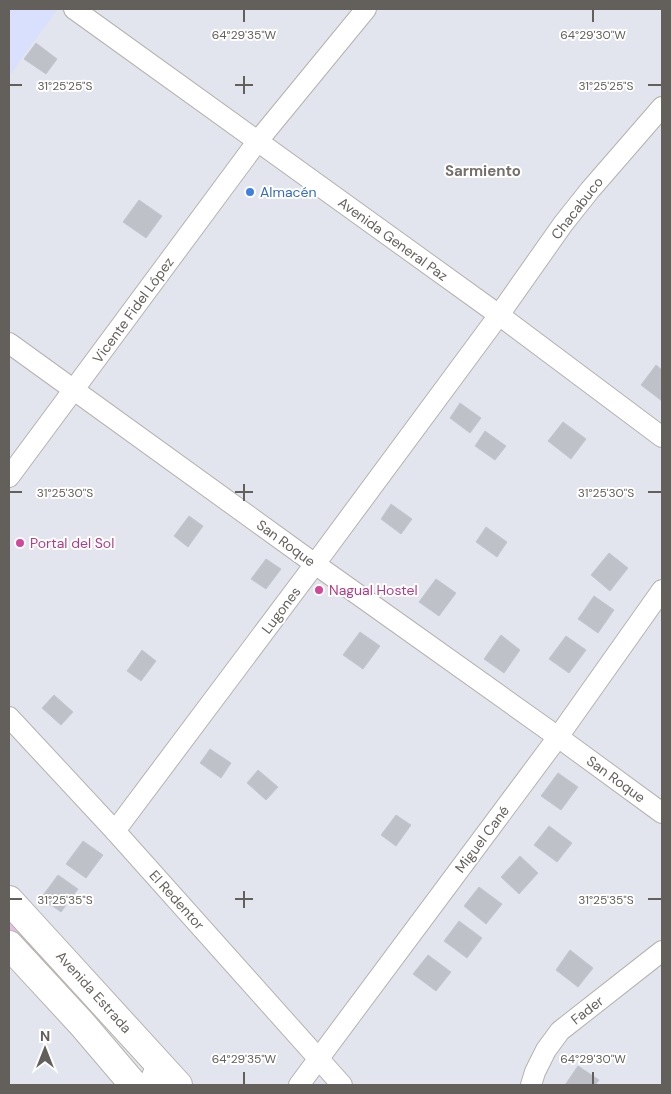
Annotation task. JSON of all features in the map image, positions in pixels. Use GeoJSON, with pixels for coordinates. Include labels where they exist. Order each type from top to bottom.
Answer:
{"type":"FeatureCollection","features":[{"type":"Feature","properties":{"kind":"main road","name":"Avenida Estrada"},"geometry":{"type":"LineString","coordinates":[[9,900],[102,1001],[153,1074],[178,1085]]}},
{"type":"Feature","properties":{"kind":"main road"},"geometry":{"type":"LineString","coordinates":[[9,945],[82,1024],[134,1085]]}},
{"type":"Feature","properties":{"kind":"street","name":"Avenida General Paz"},"geometry":{"type":"LineString","coordinates":[[74,9],[498,315],[662,437]]}},
{"type":"Feature","properties":{"kind":"street","name":"Vicente Fidel López"},"geometry":{"type":"LineString","coordinates":[[9,477],[258,142],[366,9]]}},
{"type":"Feature","properties":{"kind":"street","name":"Chacabuco"},"geometry":{"type":"LineString","coordinates":[[498,315],[590,190],[662,107]]}},
{"type":"Feature","properties":{"kind":"street","name":"Lugones"},"geometry":{"type":"LineString","coordinates":[[116,831],[498,315]]}},
{"type":"Feature","properties":{"kind":"street","name":"San Roque"},"geometry":{"type":"LineString","coordinates":[[9,343],[662,813]]}},
{"type":"Feature","properties":{"kind":"street","name":"Miguel Cané"},"geometry":{"type":"LineString","coordinates":[[299,1085],[558,737],[662,590]]}},
{"type":"Feature","properties":{"kind":"street","name":"El Redentor"},"geometry":{"type":"LineString","coordinates":[[9,717],[116,831],[342,1085]]}},
{"type":"Feature","properties":{"kind":"street","name":"Fader"},"geometry":{"type":"LineString","coordinates":[[531,1085],[546,1050],[560,1031],[662,951]]}},
{"type":"Feature","properties":{"kind":"street"},"geometry":{"type":"LineString","coordinates":[[82,1024],[102,1001]]}},
{"type":"Feature","properties":{"kind":"shaded area"},"geometry":{"type":"Polygon","coordinates":[[[9,9],[58,9],[9,77],[9,9]]]}},
{"type":"Feature","properties":{"kind":"shaded area"},"geometry":{"type":"Polygon","coordinates":[[[9,910],[87,1005],[82,1006],[9,933],[9,910]]]}},
{"type":"Feature","properties":{"kind":"building"},"geometry":{"type":"Polygon","coordinates":[[[36,43],[57,59],[46,74],[24,59],[36,43]]]}},
{"type":"Feature","properties":{"kind":"building"},"geometry":{"type":"Polygon","coordinates":[[[139,200],[162,216],[146,238],[123,222],[139,200]]]}},
{"type":"Feature","properties":{"kind":"building"},"geometry":{"type":"Polygon","coordinates":[[[656,365],[662,370],[662,401],[641,385],[656,365]]]}},
{"type":"Feature","properties":{"kind":"building"},"geometry":{"type":"Polygon","coordinates":[[[460,403],[481,418],[470,433],[450,418],[460,403]]]}},
{"type":"Feature","properties":{"kind":"building"},"geometry":{"type":"Polygon","coordinates":[[[563,422],[586,439],[571,459],[548,441],[563,422]]]}},
{"type":"Feature","properties":{"kind":"building"},"geometry":{"type":"Polygon","coordinates":[[[485,431],[506,446],[495,460],[475,446],[485,431]]]}},
{"type":"Feature","properties":{"kind":"building"},"geometry":{"type":"Polygon","coordinates":[[[391,504],[412,519],[401,534],[381,519],[391,504]]]}},
{"type":"Feature","properties":{"kind":"building"},"geometry":{"type":"Polygon","coordinates":[[[189,516],[203,526],[188,547],[174,536],[189,516]]]}},
{"type":"Feature","properties":{"kind":"building"},"geometry":{"type":"Polygon","coordinates":[[[486,527],[507,542],[497,557],[476,542],[486,527]]]}},
{"type":"Feature","properties":{"kind":"building"},"geometry":{"type":"Polygon","coordinates":[[[609,553],[628,568],[610,591],[591,575],[609,553]]]}},
{"type":"Feature","properties":{"kind":"building"},"geometry":{"type":"Polygon","coordinates":[[[266,559],[281,569],[266,589],[251,579],[266,559]]]}},
{"type":"Feature","properties":{"kind":"building"},"geometry":{"type":"Polygon","coordinates":[[[436,579],[456,593],[439,616],[419,602],[436,579]]]}},
{"type":"Feature","properties":{"kind":"building"},"geometry":{"type":"Polygon","coordinates":[[[594,596],[614,610],[598,633],[578,619],[594,596]]]}},
{"type":"Feature","properties":{"kind":"building"},"geometry":{"type":"Polygon","coordinates":[[[360,632],[380,646],[363,669],[343,655],[360,632]]]}},
{"type":"Feature","properties":{"kind":"building"},"geometry":{"type":"Polygon","coordinates":[[[501,635],[520,650],[504,673],[484,659],[501,635]]]}},
{"type":"Feature","properties":{"kind":"building"},"geometry":{"type":"Polygon","coordinates":[[[566,636],[586,650],[569,673],[549,659],[566,636]]]}},
{"type":"Feature","properties":{"kind":"building"},"geometry":{"type":"Polygon","coordinates":[[[142,650],[156,661],[141,681],[127,671],[142,650]]]}},
{"type":"Feature","properties":{"kind":"building"},"geometry":{"type":"Polygon","coordinates":[[[54,695],[73,712],[61,725],[42,708],[54,695]]]}},
{"type":"Feature","properties":{"kind":"building"},"geometry":{"type":"Polygon","coordinates":[[[210,749],[231,763],[221,778],[200,763],[210,749]]]}},
{"type":"Feature","properties":{"kind":"building"},"geometry":{"type":"Polygon","coordinates":[[[258,770],[278,787],[266,800],[247,783],[258,770]]]}},
{"type":"Feature","properties":{"kind":"building"},"geometry":{"type":"Polygon","coordinates":[[[558,773],[578,787],[561,810],[541,796],[558,773]]]}},
{"type":"Feature","properties":{"kind":"building"},"geometry":{"type":"Polygon","coordinates":[[[396,815],[411,825],[396,846],[381,835],[396,815]]]}},
{"type":"Feature","properties":{"kind":"building"},"geometry":{"type":"Polygon","coordinates":[[[549,826],[572,843],[557,862],[534,845],[549,826]]]}},
{"type":"Feature","properties":{"kind":"building"},"geometry":{"type":"Polygon","coordinates":[[[83,841],[103,855],[86,878],[66,864],[83,841]]]}},
{"type":"Feature","properties":{"kind":"building"},"geometry":{"type":"Polygon","coordinates":[[[520,856],[538,873],[519,894],[501,877],[520,856]]]}},
{"type":"Feature","properties":{"kind":"building"},"geometry":{"type":"Polygon","coordinates":[[[58,875],[78,889],[61,912],[41,898],[58,875]]]}},
{"type":"Feature","properties":{"kind":"building"},"geometry":{"type":"Polygon","coordinates":[[[479,887],[502,904],[486,924],[464,906],[479,887]]]}},
{"type":"Feature","properties":{"kind":"building"},"geometry":{"type":"Polygon","coordinates":[[[459,921],[482,938],[467,958],[444,941],[459,921]]]}},
{"type":"Feature","properties":{"kind":"building"},"geometry":{"type":"Polygon","coordinates":[[[570,950],[593,968],[578,987],[556,970],[570,950]]]}},
{"type":"Feature","properties":{"kind":"building"},"geometry":{"type":"Polygon","coordinates":[[[428,955],[451,972],[436,991],[413,974],[428,955]]]}},
{"type":"Feature","properties":{"kind":"building"},"geometry":{"type":"Polygon","coordinates":[[[578,1066],[599,1080],[595,1085],[565,1085],[578,1066]]]}},
{"type":"Feature","properties":{"kind":"place","name":"Almacén"},"geometry":{"type":"Point","coordinates":[250,192]}},
{"type":"Feature","properties":{"kind":"place","name":"Portal del Sol"},"geometry":{"type":"Point","coordinates":[20,543]}},
{"type":"Feature","properties":{"kind":"place","name":"Nagual Hostel"},"geometry":{"type":"Point","coordinates":[319,590]}},
{"type":"Feature","properties":{"kind":"district","name":"Sarmiento"},"geometry":{"type":"Point","coordinates":[483,171]}}]}
